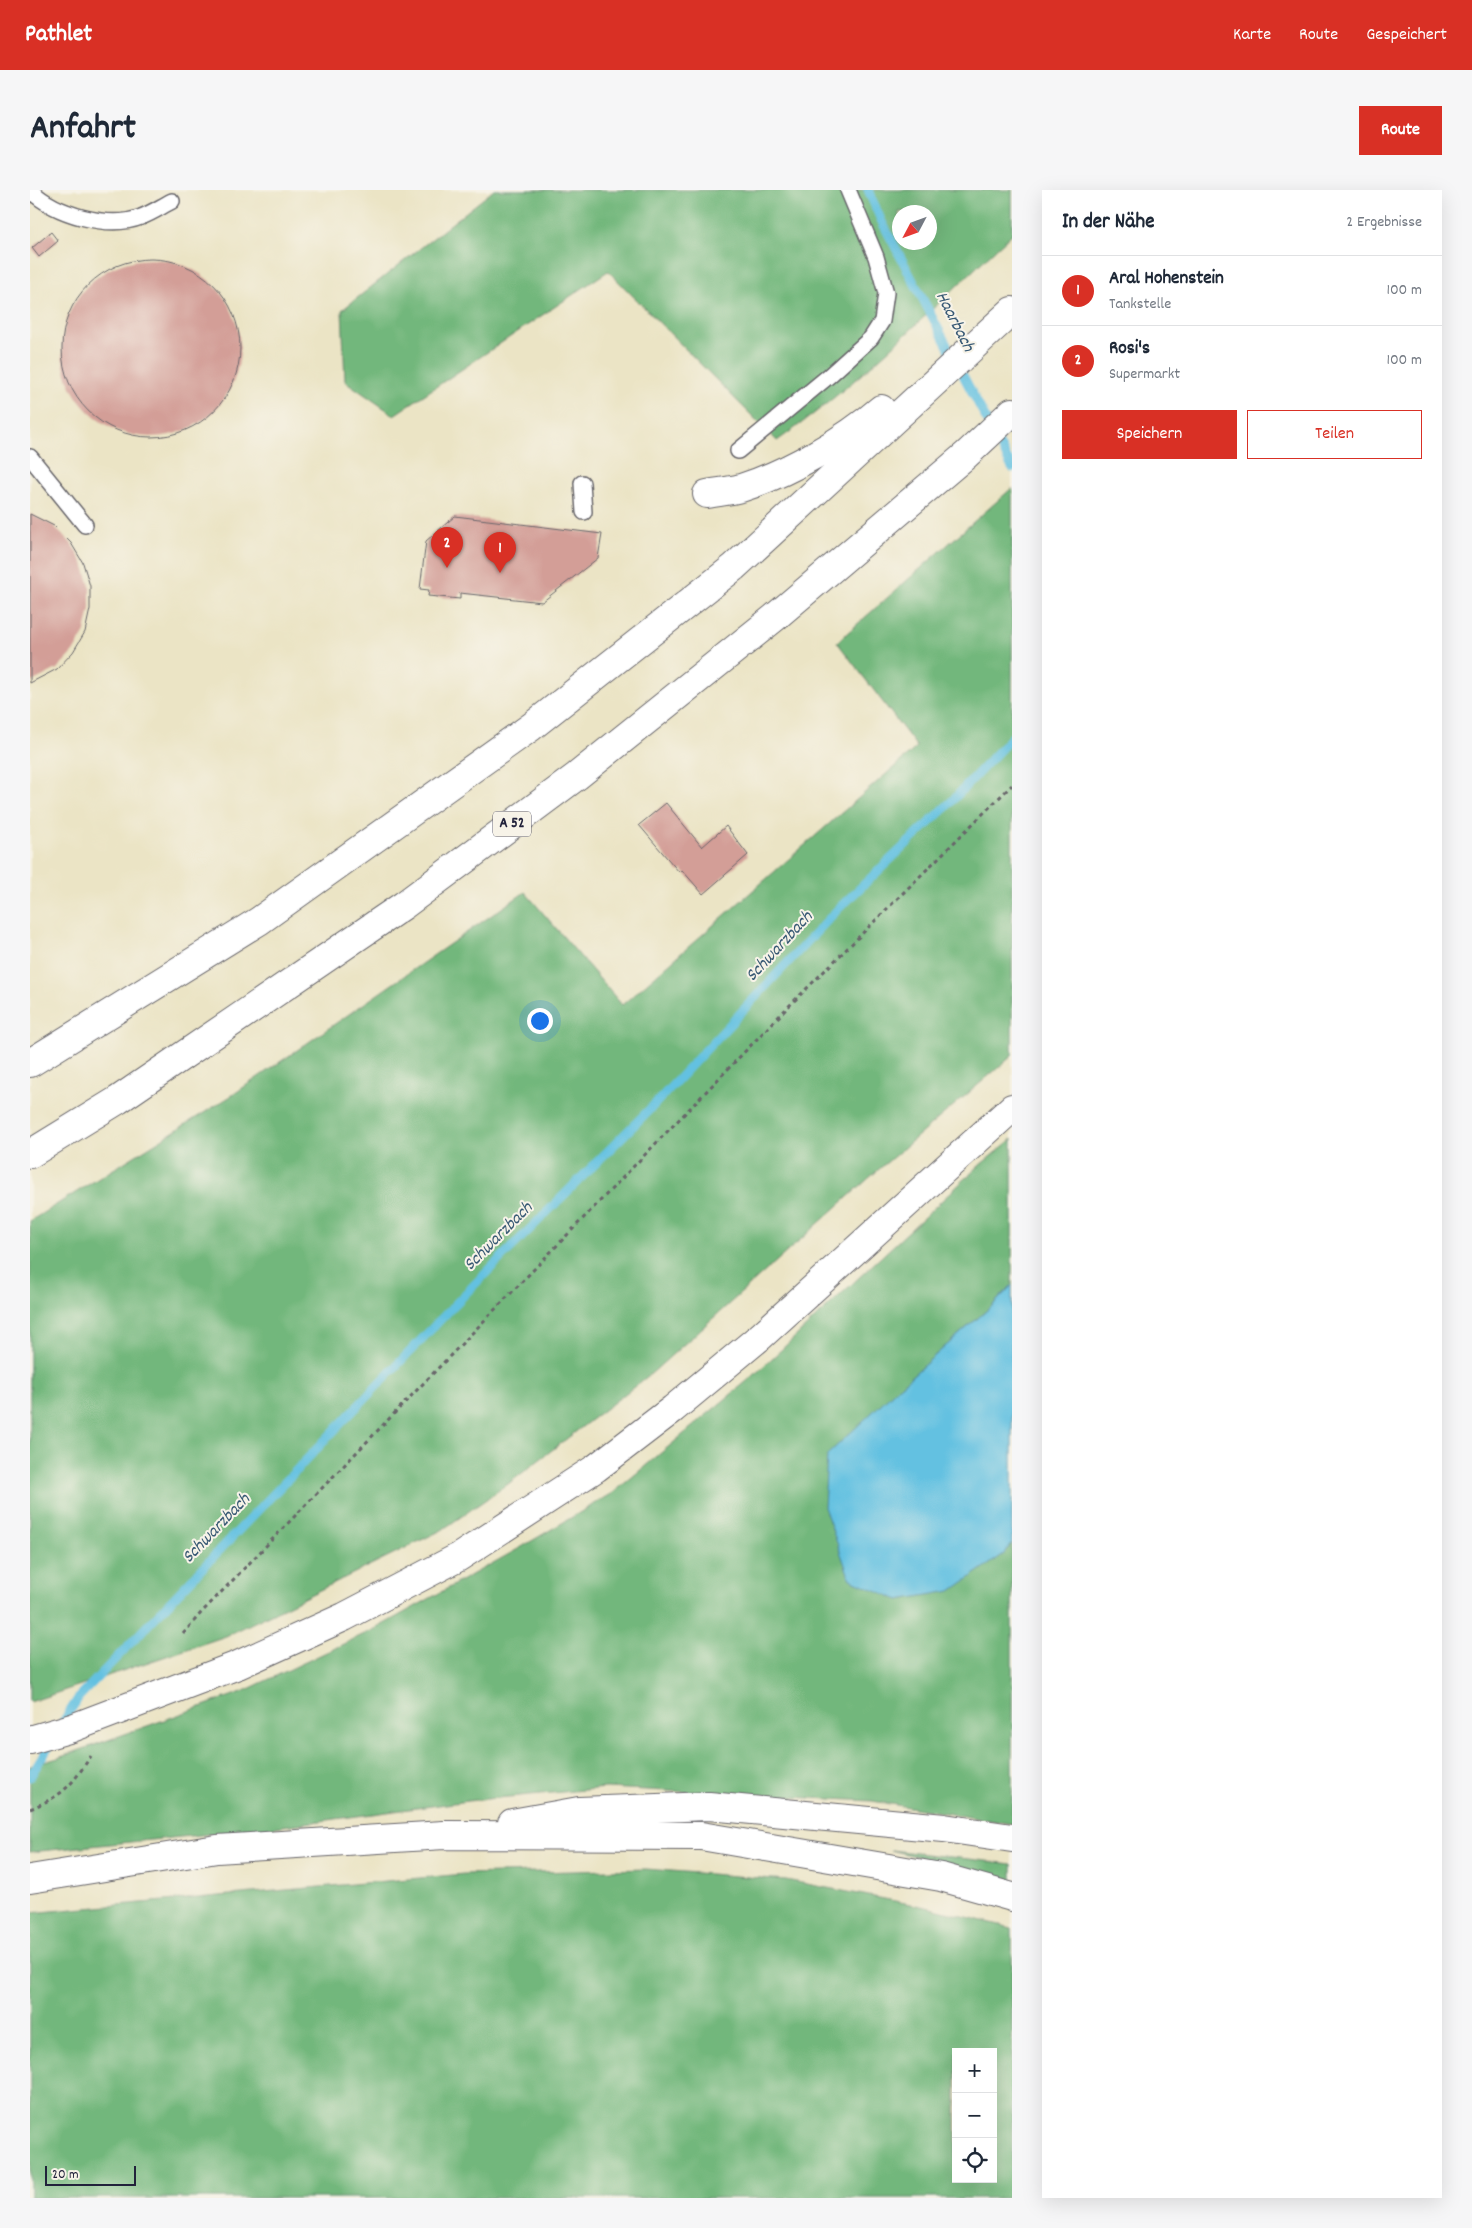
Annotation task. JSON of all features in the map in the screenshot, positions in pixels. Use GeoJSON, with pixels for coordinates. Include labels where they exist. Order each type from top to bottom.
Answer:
{"type":"FeatureCollection","features":[{"type":"Feature","properties":{"kind":"highway"},"geometry":{"type":"LineString","coordinates":[[707,494],[740,488],[778,474],[860,427],[911,393],[1012,310]]}},
{"type":"Feature","properties":{"kind":"highway"},"geometry":{"type":"LineString","coordinates":[[30,1063],[259,921],[531,727],[734,567],[911,393]]}},
{"type":"Feature","properties":{"kind":"highway","name":"A 52"},"geometry":{"type":"LineString","coordinates":[[30,1154],[118,1100],[435,882],[577,776],[774,618],[966,455],[1012,412]]}},
{"type":"Feature","properties":{"kind":"highway"},"geometry":{"type":"LineString","coordinates":[[30,1740],[72,1728],[238,1665],[344,1617],[459,1558],[596,1468],[673,1409],[761,1336],[1012,1108]]}},
{"type":"Feature","properties":{"kind":"highway"},"geometry":{"type":"LineString","coordinates":[[444,1836],[579,1810],[709,1806],[944,1828],[1012,1838]]}},
{"type":"Feature","properties":{"kind":"highway"},"geometry":{"type":"LineString","coordinates":[[30,1879],[218,1850],[444,1836],[701,1836],[941,1877],[1012,1897]]}},
{"type":"Feature","properties":{"kind":"lane"},"geometry":{"type":"LineString","coordinates":[[30,190],[66,212],[103,222],[140,218],[172,201]]}},
{"type":"Feature","properties":{"kind":"lane"},"geometry":{"type":"LineString","coordinates":[[738,451],[830,375],[871,338],[882,321],[886,292],[876,257],[848,190]]}},
{"type":"Feature","properties":{"kind":"lane"},"geometry":{"type":"LineString","coordinates":[[30,457],[85,525]]}},
{"type":"Feature","properties":{"kind":"lane"},"geometry":{"type":"LineString","coordinates":[[582,483],[584,512]]}},
{"type":"Feature","properties":{"kind":"path"},"geometry":{"type":"LineString","coordinates":[[182,1634],[636,1162],[787,1008],[1012,785]]}},
{"type":"Feature","properties":{"kind":"path"},"geometry":{"type":"LineString","coordinates":[[30,1809],[53,1799],[72,1784],[91,1756]]}},
{"type":"Feature","properties":{"kind":"green space"},"geometry":{"type":"Polygon","coordinates":[[[494,190],[1012,190],[1012,234],[869,368],[809,418],[777,441],[608,271],[394,415],[345,381],[342,310],[494,190]]]}},
{"type":"Feature","properties":{"kind":"green space"},"geometry":{"type":"Polygon","coordinates":[[[1012,488],[1012,1056],[878,1170],[652,1373],[508,1484],[442,1530],[226,1636],[30,1702],[30,1221],[231,1096],[525,892],[622,1005],[917,747],[837,642],[1012,488]]]}},
{"type":"Feature","properties":{"kind":"green space"},"geometry":{"type":"Polygon","coordinates":[[[1012,1139],[1012,1285],[994,1304],[899,1387],[1004,1554],[1012,1543],[1012,1824],[872,1801],[606,1788],[476,1800],[261,1829],[30,1852],[30,1766],[58,1758],[242,1692],[375,1629],[613,1493],[753,1376],[980,1165],[1012,1139]]]}},
{"type":"Feature","properties":{"kind":"green space"},"geometry":{"type":"Polygon","coordinates":[[[891,1850],[1012,1864],[1012,1880],[891,1850]]]}},
{"type":"Feature","properties":{"kind":"green space"},"geometry":{"type":"Polygon","coordinates":[[[646,1869],[786,1880],[926,1907],[1012,1928],[1012,2198],[30,2198],[30,1913],[464,1874],[646,1869]]]}},
{"type":"Feature","properties":{"kind":"water"},"geometry":{"type":"Polygon","coordinates":[[[1012,1285],[1012,1543],[1004,1554],[951,1591],[899,1600],[850,1579],[824,1507],[827,1455],[899,1387],[994,1304],[1012,1285]]]}},
{"type":"Feature","properties":{"kind":"building"},"geometry":{"type":"Polygon","coordinates":[[[51,232],[58,241],[39,257],[32,248],[51,232]]]}},
{"type":"Feature","properties":{"kind":"building"},"geometry":{"type":"Polygon","coordinates":[[[142,259],[160,259],[177,262],[193,269],[208,279],[220,291],[230,306],[237,322],[240,348],[239,365],[234,382],[220,405],[208,417],[193,427],[177,434],[160,437],[142,437],[125,434],[109,427],[94,417],[82,405],[72,390],[65,374],[62,357],[62,339],[65,322],[72,306],[82,291],[94,279],[109,269],[125,262],[142,259]]]}},
{"type":"Feature","properties":{"kind":"building"},"geometry":{"type":"Polygon","coordinates":[[[30,514],[54,526],[71,543],[83,563],[90,586],[90,609],[85,632],[73,652],[57,669],[30,683],[30,514]]]}},
{"type":"Feature","properties":{"kind":"building"},"geometry":{"type":"Polygon","coordinates":[[[455,516],[602,534],[598,558],[542,602],[460,593],[460,599],[428,596],[429,590],[420,589],[426,541],[455,516]]]}},
{"type":"Feature","properties":{"kind":"building"},"geometry":{"type":"Polygon","coordinates":[[[666,803],[702,847],[726,826],[748,855],[703,894],[682,870],[679,872],[639,825],[666,803]]]}},
{"type":"Feature","properties":{"kind":"waterway","name":"Haarbach"},"geometry":{"type":"LineString","coordinates":[[868,190],[881,220],[1012,468]]}},
{"type":"Feature","properties":{"kind":"waterway","name":"Schwarzbach"},"geometry":{"type":"LineString","coordinates":[[61,1725],[79,1697],[465,1294],[654,1105],[839,908],[951,802],[1012,737]]}},
{"type":"Feature","properties":{"kind":"waterway","name":"Schwarzbach"},"geometry":{"type":"LineString","coordinates":[[30,1777],[52,1741]]}},
{"type":"Feature","properties":{"kind":"place","name":"Rosi's"},"geometry":{"type":"Point","coordinates":[447,568]}},
{"type":"Feature","properties":{"kind":"place","name":"Aral Hohenstein"},"geometry":{"type":"Point","coordinates":[500,573]}}]}
